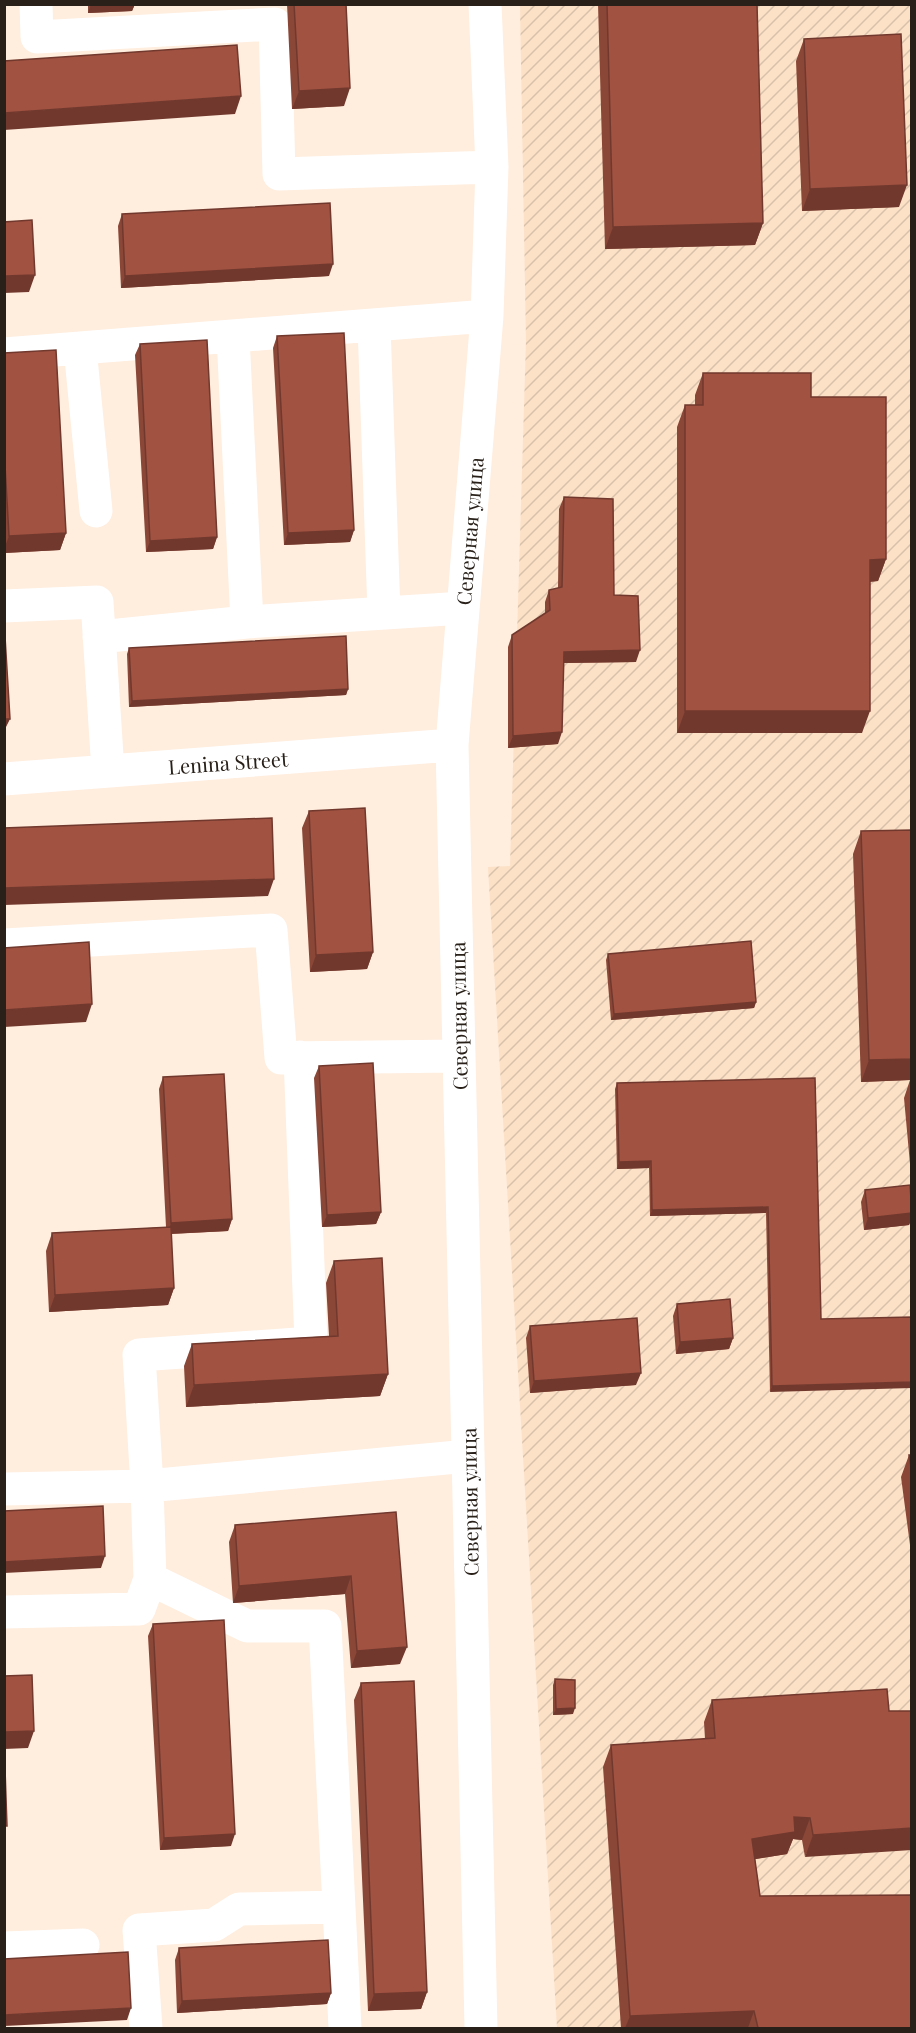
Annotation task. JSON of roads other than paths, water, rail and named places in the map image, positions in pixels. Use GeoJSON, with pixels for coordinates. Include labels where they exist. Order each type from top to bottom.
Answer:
{"type":"FeatureCollection","features":[{"type":"Feature","properties":{"kind":"street"},"geometry":{"type":"LineString","coordinates":[[36,4],[37,37],[262,15],[275,24],[279,174],[492,167]]}},
{"type":"Feature","properties":{"kind":"street","name":"Северная улица"},"geometry":{"type":"LineString","coordinates":[[481,2028],[452,745],[487,316],[492,167],[485,4]]}},
{"type":"Feature","properties":{"kind":"street"},"geometry":{"type":"LineString","coordinates":[[4,354],[487,316]]}},
{"type":"Feature","properties":{"kind":"street"},"geometry":{"type":"LineString","coordinates":[[374,325],[384,613]]}},
{"type":"Feature","properties":{"kind":"street"},"geometry":{"type":"LineString","coordinates":[[233,336],[247,622]]}},
{"type":"Feature","properties":{"kind":"street"},"geometry":{"type":"LineString","coordinates":[[80,348],[96,511]]}},
{"type":"Feature","properties":{"kind":"street"},"geometry":{"type":"LineString","coordinates":[[4,606],[97,603],[108,771]]}},
{"type":"Feature","properties":{"kind":"street"},"geometry":{"type":"LineString","coordinates":[[99,637],[247,622],[463,608]]}},
{"type":"Feature","properties":{"kind":"street","name":"Lenina Street"},"geometry":{"type":"LineString","coordinates":[[4,778],[452,745]]}},
{"type":"Feature","properties":{"kind":"street"},"geometry":{"type":"LineString","coordinates":[[4,945],[271,930],[281,1058],[459,1056]]}},
{"type":"Feature","properties":{"kind":"street"},"geometry":{"type":"LineString","coordinates":[[4,1612],[139,1609],[150,1580],[139,1355],[311,1343],[300,1057]]}},
{"type":"Feature","properties":{"kind":"street"},"geometry":{"type":"LineString","coordinates":[[4,1489],[147,1486],[468,1456]]}},
{"type":"Feature","properties":{"kind":"street"},"geometry":{"type":"LineString","coordinates":[[150,1580],[248,1626],[326,1626],[345,2028]]}},
{"type":"Feature","properties":{"kind":"street"},"geometry":{"type":"LineString","coordinates":[[146,2028],[139,1930],[214,1925],[239,1909],[339,1907]]}},
{"type":"Feature","properties":{"kind":"street"},"geometry":{"type":"LineString","coordinates":[[4,1948],[83,1945]]}}]}
